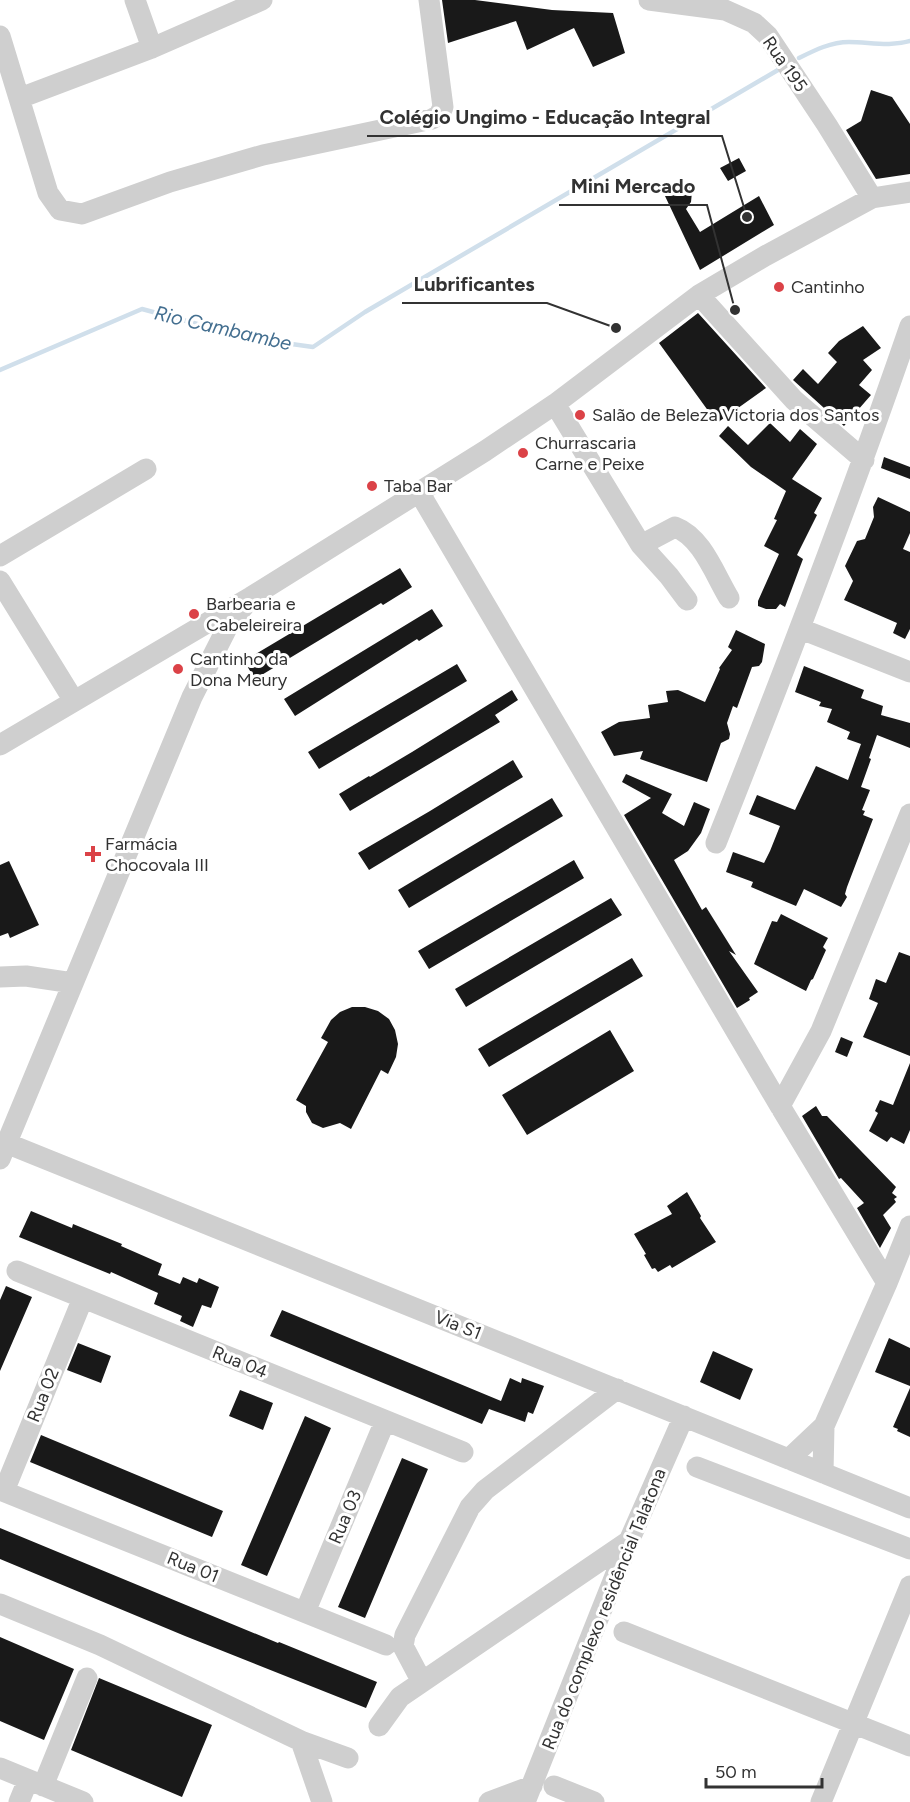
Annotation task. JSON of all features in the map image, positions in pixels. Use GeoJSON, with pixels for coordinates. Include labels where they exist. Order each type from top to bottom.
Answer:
{"type":"FeatureCollection","features":[{"type":"Feature","properties":{"kind":"street"},"geometry":{"type":"LineString","coordinates":[[135,0],[152,48]]}},
{"type":"Feature","properties":{"kind":"street"},"geometry":{"type":"LineString","coordinates":[[20,98],[152,48],[262,0]]}},
{"type":"Feature","properties":{"kind":"street"},"geometry":{"type":"LineString","coordinates":[[0,36],[48,193],[60,210],[82,214],[170,182],[263,155],[432,120],[439,115],[442,107],[429,0]]}},
{"type":"Feature","properties":{"kind":"street","name":"Rua 195"},"geometry":{"type":"LineString","coordinates":[[649,0],[730,5],[754,23],[768,36],[872,198]]}},
{"type":"Feature","properties":{"kind":"street"},"geometry":{"type":"LineString","coordinates":[[0,745],[251,597],[485,451],[555,404],[699,295],[872,198],[910,192]]}},
{"type":"Feature","properties":{"kind":"street"},"geometry":{"type":"LineString","coordinates":[[699,295],[794,400],[864,460]]}},
{"type":"Feature","properties":{"kind":"street"},"geometry":{"type":"LineString","coordinates":[[716,843],[801,630],[864,460],[910,326]]}},
{"type":"Feature","properties":{"kind":"street"},"geometry":{"type":"LineString","coordinates":[[555,404],[641,545],[687,600]]}},
{"type":"Feature","properties":{"kind":"street"},"geometry":{"type":"LineString","coordinates":[[0,556],[146,469]]}},
{"type":"Feature","properties":{"kind":"street"},"geometry":{"type":"LineString","coordinates":[[419,492],[780,1106],[887,1283]]}},
{"type":"Feature","properties":{"kind":"street"},"geometry":{"type":"LineString","coordinates":[[641,545],[675,527],[681,529],[696,542],[729,598]]}},
{"type":"Feature","properties":{"kind":"street"},"geometry":{"type":"LineString","coordinates":[[0,581],[74,701]]}},
{"type":"Feature","properties":{"kind":"street"},"geometry":{"type":"LineString","coordinates":[[3,1151],[192,697],[230,622],[251,597]]}},
{"type":"Feature","properties":{"kind":"street"},"geometry":{"type":"LineString","coordinates":[[801,630],[910,672]]}},
{"type":"Feature","properties":{"kind":"street"},"geometry":{"type":"LineString","coordinates":[[780,1106],[821,1031],[910,814]]}},
{"type":"Feature","properties":{"kind":"street"},"geometry":{"type":"LineString","coordinates":[[0,977],[26,976],[73,983]]}},
{"type":"Feature","properties":{"kind":"street","name":"Via S1"},"geometry":{"type":"LineString","coordinates":[[3,1151],[617,1389],[910,1508]]}},
{"type":"Feature","properties":{"kind":"street"},"geometry":{"type":"LineString","coordinates":[[823,1473],[824,1426],[910,1226]]}},
{"type":"Feature","properties":{"kind":"street","name":"Rua 04"},"geometry":{"type":"LineString","coordinates":[[17,1271],[463,1452]]}},
{"type":"Feature","properties":{"kind":"street","name":"Rua 02"},"geometry":{"type":"LineString","coordinates":[[2,1490],[83,1298]]}},
{"type":"Feature","properties":{"kind":"street"},"geometry":{"type":"LineString","coordinates":[[422,1682],[403,1646],[405,1635],[470,1507],[485,1490],[617,1389]]}},
{"type":"Feature","properties":{"kind":"street","name":"Rua do complexo residêncial Talatona"},"geometry":{"type":"LineString","coordinates":[[528,1794],[629,1541],[684,1416]]}},
{"type":"Feature","properties":{"kind":"street","name":"Rua 03"},"geometry":{"type":"LineString","coordinates":[[305,1612],[385,1421]]}},
{"type":"Feature","properties":{"kind":"street"},"geometry":{"type":"LineString","coordinates":[[789,1458],[824,1426]]}},
{"type":"Feature","properties":{"kind":"street"},"geometry":{"type":"LineString","coordinates":[[697,1467],[910,1549]]}},
{"type":"Feature","properties":{"kind":"street","name":"Rua 01"},"geometry":{"type":"LineString","coordinates":[[2,1490],[386,1645]]}},
{"type":"Feature","properties":{"kind":"street"},"geometry":{"type":"LineString","coordinates":[[379,1726],[400,1697],[629,1541]]}},
{"type":"Feature","properties":{"kind":"street"},"geometry":{"type":"LineString","coordinates":[[821,1802],[910,1586]]}},
{"type":"Feature","properties":{"kind":"street"},"geometry":{"type":"LineString","coordinates":[[0,1605],[100,1645],[301,1741],[348,1758]]}},
{"type":"Feature","properties":{"kind":"street"},"geometry":{"type":"LineString","coordinates":[[624,1632],[910,1746]]}},
{"type":"Feature","properties":{"kind":"street"},"geometry":{"type":"LineString","coordinates":[[19,1802],[35,1783],[87,1678]]}},
{"type":"Feature","properties":{"kind":"street"},"geometry":{"type":"LineString","coordinates":[[301,1741],[322,1802]]}},
{"type":"Feature","properties":{"kind":"street"},"geometry":{"type":"LineString","coordinates":[[0,1768],[83,1802]]}},
{"type":"Feature","properties":{"kind":"street"},"geometry":{"type":"LineString","coordinates":[[554,1786],[594,1802]]}},
{"type":"Feature","properties":{"kind":"street"},"geometry":{"type":"LineString","coordinates":[[489,1802],[528,1794]]}},
{"type":"Feature","properties":{"kind":"building"},"geometry":{"type":"Polygon","coordinates":[[[442,0],[475,0],[552,10],[613,13],[625,53],[593,67],[574,28],[527,50],[516,21],[448,43],[442,0]]]}},
{"type":"Feature","properties":{"kind":"building"},"geometry":{"type":"Polygon","coordinates":[[[871,90],[892,97],[910,124],[910,174],[876,179],[846,130],[861,121],[871,90]]]}},
{"type":"Feature","properties":{"kind":"building"},"geometry":{"type":"Polygon","coordinates":[[[739,158],[746,171],[728,181],[720,168],[739,158]]]}},
{"type":"Feature","properties":{"kind":"building"},"geometry":{"type":"Polygon","coordinates":[[[693,182],[691,202],[686,209],[700,232],[759,196],[774,225],[700,270],[665,196],[693,182]]]}},
{"type":"Feature","properties":{"kind":"building"},"geometry":{"type":"Polygon","coordinates":[[[698,313],[766,388],[717,423],[659,343],[698,313]]]}},
{"type":"Feature","properties":{"kind":"building"},"geometry":{"type":"Polygon","coordinates":[[[863,326],[881,348],[863,360],[872,370],[859,385],[871,395],[844,426],[793,380],[803,369],[818,384],[837,362],[828,353],[839,341],[863,326]]]}},
{"type":"Feature","properties":{"kind":"building"},"geometry":{"type":"Polygon","coordinates":[[[770,423],[790,442],[800,429],[817,444],[792,479],[822,498],[814,513],[817,515],[797,555],[803,559],[785,607],[780,604],[776,609],[758,606],[758,601],[779,554],[764,546],[777,520],[774,519],[786,491],[751,467],[719,436],[728,426],[748,445],[770,423]]]}},
{"type":"Feature","properties":{"kind":"building"},"geometry":{"type":"Polygon","coordinates":[[[884,457],[910,467],[910,479],[881,468],[884,457]]]}},
{"type":"Feature","properties":{"kind":"building"},"geometry":{"type":"Polygon","coordinates":[[[878,497],[910,512],[910,533],[903,549],[910,552],[910,629],[905,639],[893,633],[897,623],[844,600],[853,581],[845,566],[857,541],[865,539],[874,517],[873,507],[878,497]]]}},
{"type":"Feature","properties":{"kind":"building"},"geometry":{"type":"Polygon","coordinates":[[[400,568],[412,587],[383,605],[381,603],[255,679],[244,661],[400,568]]]}},
{"type":"Feature","properties":{"kind":"building"},"geometry":{"type":"Polygon","coordinates":[[[432,609],[443,626],[419,641],[417,639],[295,716],[284,699],[432,609]]]}},
{"type":"Feature","properties":{"kind":"building"},"geometry":{"type":"Polygon","coordinates":[[[736,630],[765,644],[762,662],[759,666],[752,667],[737,708],[733,706],[727,723],[729,739],[721,743],[707,782],[640,759],[643,751],[614,756],[601,732],[619,722],[650,718],[648,705],[668,702],[666,691],[678,690],[705,702],[719,668],[732,650],[728,647],[736,630]]]}},
{"type":"Feature","properties":{"kind":"building"},"geometry":{"type":"Polygon","coordinates":[[[457,664],[467,681],[319,769],[308,752],[457,664]]]}},
{"type":"Feature","properties":{"kind":"building"},"geometry":{"type":"Polygon","coordinates":[[[804,666],[864,690],[861,698],[883,706],[881,715],[910,723],[910,748],[877,735],[861,787],[870,790],[862,810],[865,811],[863,815],[873,819],[847,887],[845,894],[847,897],[841,907],[804,889],[796,906],[751,887],[753,882],[726,872],[733,852],[764,863],[770,851],[780,826],[749,814],[757,795],[795,810],[816,766],[848,780],[861,744],[847,739],[850,732],[827,722],[832,709],[819,706],[821,702],[795,692],[804,666]]]}},
{"type":"Feature","properties":{"kind":"building"},"geometry":{"type":"Polygon","coordinates":[[[512,690],[518,700],[495,715],[500,722],[350,811],[339,794],[512,690]]]}},
{"type":"Feature","properties":{"kind":"building"},"geometry":{"type":"Polygon","coordinates":[[[513,760],[523,777],[369,870],[358,853],[513,760]]]}},
{"type":"Feature","properties":{"kind":"building"},"geometry":{"type":"Polygon","coordinates":[[[626,774],[672,794],[662,813],[684,826],[694,802],[710,809],[701,833],[688,851],[674,860],[702,910],[706,907],[736,955],[729,951],[758,992],[737,1008],[624,815],[651,798],[622,782],[626,774]]]}},
{"type":"Feature","properties":{"kind":"building"},"geometry":{"type":"Polygon","coordinates":[[[552,798],[563,816],[409,908],[398,890],[552,798]]]}},
{"type":"Feature","properties":{"kind":"building"},"geometry":{"type":"Polygon","coordinates":[[[574,860],[584,878],[429,969],[418,951],[574,860]]]}},
{"type":"Feature","properties":{"kind":"building"},"geometry":{"type":"Polygon","coordinates":[[[9,861],[39,925],[10,938],[8,933],[0,936],[0,865],[9,861]]]}},
{"type":"Feature","properties":{"kind":"building"},"geometry":{"type":"Polygon","coordinates":[[[611,898],[622,915],[466,1007],[455,989],[611,898]]]}},
{"type":"Feature","properties":{"kind":"building"},"geometry":{"type":"Polygon","coordinates":[[[781,914],[828,938],[823,947],[826,950],[806,991],[754,964],[772,921],[777,922],[781,914]]]}},
{"type":"Feature","properties":{"kind":"building"},"geometry":{"type":"Polygon","coordinates":[[[899,952],[910,956],[910,1056],[863,1037],[878,1003],[869,999],[876,979],[886,983],[899,952]]]}},
{"type":"Feature","properties":{"kind":"building"},"geometry":{"type":"Polygon","coordinates":[[[632,958],[643,976],[489,1067],[478,1049],[632,958]]]}},
{"type":"Feature","properties":{"kind":"building"},"geometry":{"type":"Polygon","coordinates":[[[352,1007],[365,1007],[378,1011],[389,1019],[395,1030],[398,1044],[396,1057],[388,1074],[381,1070],[351,1129],[340,1123],[323,1128],[312,1123],[306,1112],[306,1106],[296,1100],[328,1042],[321,1038],[331,1020],[340,1012],[352,1007]]]}},
{"type":"Feature","properties":{"kind":"building"},"geometry":{"type":"Polygon","coordinates":[[[610,1030],[634,1071],[527,1135],[502,1095],[610,1030]]]}},
{"type":"Feature","properties":{"kind":"building"},"geometry":{"type":"Polygon","coordinates":[[[841,1037],[853,1042],[847,1057],[835,1052],[841,1037]]]}},
{"type":"Feature","properties":{"kind":"building"},"geometry":{"type":"Polygon","coordinates":[[[910,1063],[910,1130],[904,1144],[891,1137],[887,1142],[869,1131],[878,1113],[875,1111],[880,1100],[893,1105],[910,1063]]]}},
{"type":"Feature","properties":{"kind":"building"},"geometry":{"type":"Polygon","coordinates":[[[816,1106],[822,1116],[827,1116],[896,1187],[892,1193],[897,1197],[894,1199],[896,1202],[883,1215],[891,1228],[880,1248],[857,1208],[864,1203],[841,1178],[839,1179],[802,1116],[816,1106]]]}},
{"type":"Feature","properties":{"kind":"building"},"geometry":{"type":"Polygon","coordinates":[[[687,1192],[716,1242],[672,1268],[670,1265],[658,1272],[655,1268],[652,1269],[634,1234],[672,1214],[667,1206],[687,1192]]]}},
{"type":"Feature","properties":{"kind":"building"},"geometry":{"type":"Polygon","coordinates":[[[31,1211],[72,1228],[73,1224],[122,1244],[121,1246],[162,1264],[158,1275],[180,1284],[183,1277],[197,1283],[199,1278],[219,1287],[211,1308],[202,1305],[193,1327],[180,1321],[182,1316],[154,1304],[158,1293],[111,1272],[110,1274],[19,1237],[31,1211]]]}},
{"type":"Feature","properties":{"kind":"building"},"geometry":{"type":"Polygon","coordinates":[[[6,1286],[32,1297],[0,1371],[0,1300],[6,1286]]]}},
{"type":"Feature","properties":{"kind":"building"},"geometry":{"type":"Polygon","coordinates":[[[282,1310],[501,1401],[510,1378],[521,1383],[522,1378],[544,1386],[533,1414],[528,1412],[525,1422],[489,1409],[482,1424],[270,1336],[282,1310]]]}},
{"type":"Feature","properties":{"kind":"building"},"geometry":{"type":"Polygon","coordinates":[[[889,1338],[910,1348],[910,1386],[875,1372],[889,1338]]]}},
{"type":"Feature","properties":{"kind":"building"},"geometry":{"type":"Polygon","coordinates":[[[78,1343],[111,1356],[101,1383],[67,1370],[78,1343]]]}},
{"type":"Feature","properties":{"kind":"building"},"geometry":{"type":"Polygon","coordinates":[[[713,1351],[753,1369],[740,1400],[700,1382],[713,1351]]]}},
{"type":"Feature","properties":{"kind":"building"},"geometry":{"type":"Polygon","coordinates":[[[910,1388],[910,1437],[893,1427],[910,1388]]]}},
{"type":"Feature","properties":{"kind":"building"},"geometry":{"type":"Polygon","coordinates":[[[240,1390],[273,1403],[263,1430],[229,1416],[240,1390]]]}},
{"type":"Feature","properties":{"kind":"building"},"geometry":{"type":"Polygon","coordinates":[[[305,1416],[331,1428],[267,1576],[241,1565],[305,1416]]]}},
{"type":"Feature","properties":{"kind":"building"},"geometry":{"type":"Polygon","coordinates":[[[41,1435],[223,1511],[212,1537],[30,1462],[41,1435]]]}},
{"type":"Feature","properties":{"kind":"building"},"geometry":{"type":"Polygon","coordinates":[[[402,1458],[428,1469],[365,1618],[338,1607],[402,1458]]]}},
{"type":"Feature","properties":{"kind":"building"},"geometry":{"type":"Polygon","coordinates":[[[0,1528],[377,1682],[366,1708],[0,1559],[0,1528]]]}},
{"type":"Feature","properties":{"kind":"building"},"geometry":{"type":"Polygon","coordinates":[[[0,1637],[74,1669],[44,1740],[0,1721],[0,1637]]]}},
{"type":"Feature","properties":{"kind":"building"},"geometry":{"type":"Polygon","coordinates":[[[99,1678],[212,1725],[182,1797],[71,1750],[99,1678]]]}},
{"type":"Feature","properties":{"kind":"waterway","name":"Rio Cambambe"},"geometry":{"type":"LineString","coordinates":[[799,58],[823,47],[842,42],[887,44],[910,41]]}},
{"type":"Feature","properties":{"kind":"waterway","name":"Rio Cambambe"},"geometry":{"type":"LineString","coordinates":[[0,370],[142,309],[249,338],[313,347],[365,312],[778,70]]}},
{"type":"Feature","properties":{"kind":"place","name":"Colégio Ungimo - Educação Integral"},"geometry":{"type":"Point","coordinates":[747,217]}},
{"type":"Feature","properties":{"kind":"place","name":"Cantinho"},"geometry":{"type":"Point","coordinates":[779,287]}},
{"type":"Feature","properties":{"kind":"place","name":"Mini Mercado"},"geometry":{"type":"Point","coordinates":[735,310]}},
{"type":"Feature","properties":{"kind":"place","name":"Lubrificantes"},"geometry":{"type":"Point","coordinates":[616,328]}},
{"type":"Feature","properties":{"kind":"place","name":"Salão de Beleza Victoria dos Santos"},"geometry":{"type":"Point","coordinates":[580,415]}},
{"type":"Feature","properties":{"kind":"place","name":"Churrascaria Carne e Peixe"},"geometry":{"type":"Point","coordinates":[523,453]}},
{"type":"Feature","properties":{"kind":"place","name":"Taba Bar"},"geometry":{"type":"Point","coordinates":[372,486]}},
{"type":"Feature","properties":{"kind":"place","name":"Barbearia e Cabeleireira"},"geometry":{"type":"Point","coordinates":[194,614]}},
{"type":"Feature","properties":{"kind":"place","name":"Cantinho da Dona Meury"},"geometry":{"type":"Point","coordinates":[178,669]}},
{"type":"Feature","properties":{"kind":"place","name":"Farmácia Chocovala III"},"geometry":{"type":"Point","coordinates":[93,854]}}]}
